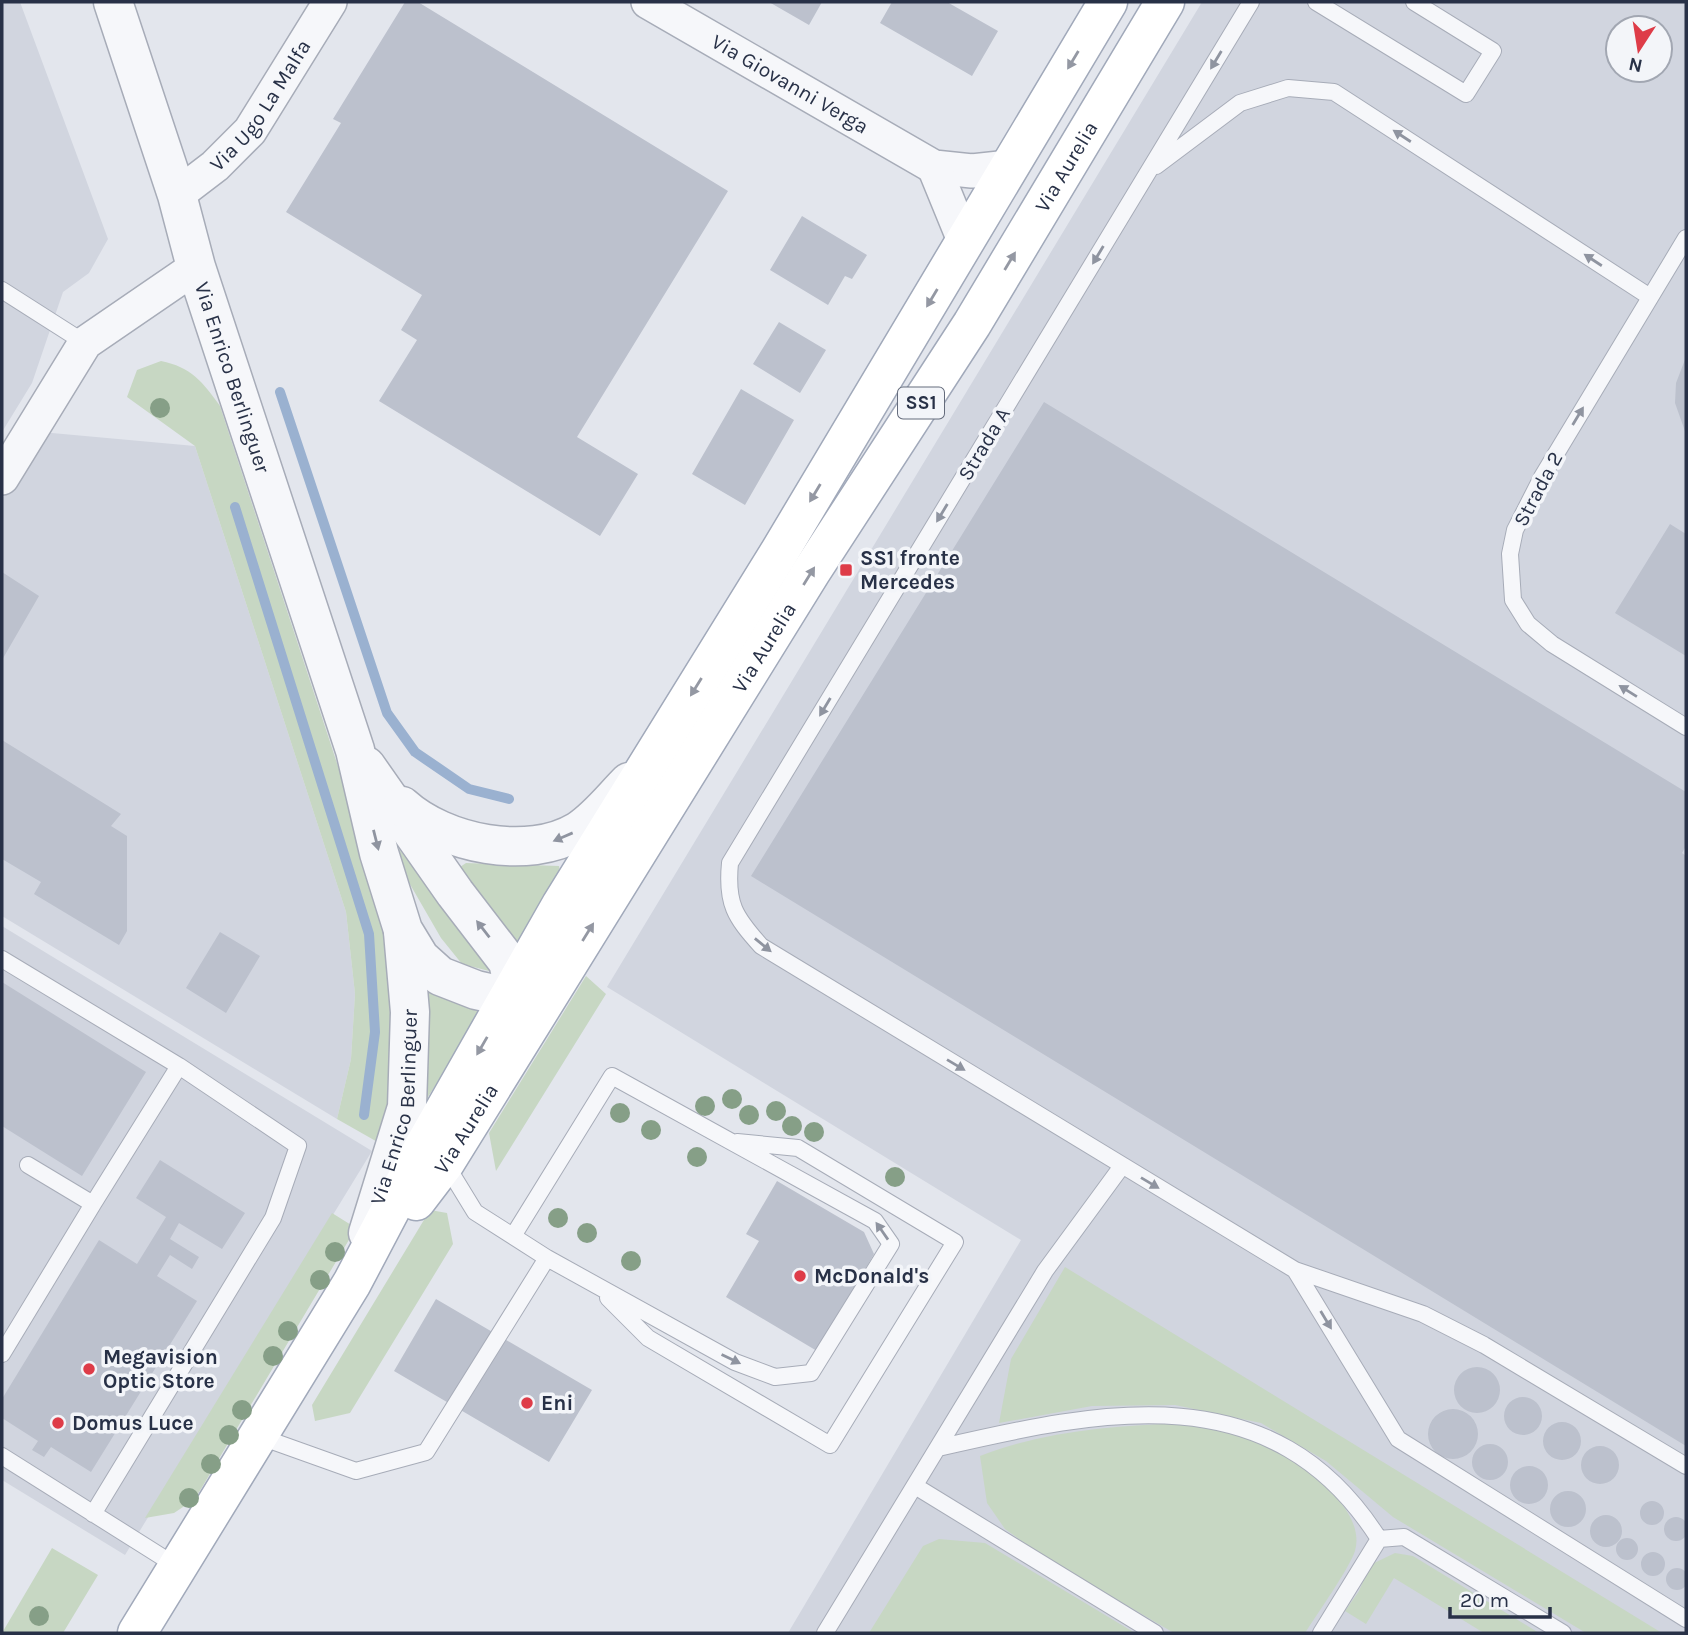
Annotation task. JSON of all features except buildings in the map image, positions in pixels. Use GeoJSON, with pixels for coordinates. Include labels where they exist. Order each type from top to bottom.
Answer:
{"type":"FeatureCollection","features":[{"type":"Feature","properties":{"kind":"main road","name":"Via Aurelia"},"geometry":{"type":"LineString","coordinates":[[137,1633],[352,1283],[423,1148],[561,905],[1108,2]]}},
{"type":"Feature","properties":{"kind":"main road","name":"Via Aurelia"},"geometry":{"type":"LineString","coordinates":[[352,1283],[445,1163],[811,572],[972,324],[1165,2]]}},
{"type":"Feature","properties":{"kind":"street","name":"Via Enrico Berlinguer"},"geometry":{"type":"LineString","coordinates":[[113,2],[177,195],[196,267],[355,750],[379,853],[402,930],[410,1012],[407,1107],[352,1283]]}},
{"type":"Feature","properties":{"kind":"street","name":"Via Ugo La Malfa"},"geometry":{"type":"LineString","coordinates":[[177,195],[215,166],[250,131],[330,2]]}},
{"type":"Feature","properties":{"kind":"street","name":"Via Giovanni Verga"},"geometry":{"type":"LineString","coordinates":[[648,2],[934,167],[972,171],[1009,167]]}},
{"type":"Feature","properties":{"kind":"street"},"geometry":{"type":"LineString","coordinates":[[934,167],[961,233],[962,247]]}},
{"type":"Feature","properties":{"kind":"street"},"geometry":{"type":"LineString","coordinates":[[2,478],[85,343],[196,267]]}},
{"type":"Feature","properties":{"kind":"street","name":"Via Enrico Berlinguer"},"geometry":{"type":"LineString","coordinates":[[355,750],[455,893],[508,962],[516,987],[494,994],[440,976],[420,958],[402,930]]}},
{"type":"Feature","properties":{"kind":"street","name":"Via Enrico Berlinguer"},"geometry":{"type":"LineString","coordinates":[[385,791],[429,825],[463,840],[513,845],[552,842],[579,830],[650,761]]}},
{"type":"Feature","properties":{"kind":"street"},"geometry":{"type":"LineString","coordinates":[[506,1063],[519,1018],[516,987],[568,965]]}},
{"type":"Feature","properties":{"kind":"lane","name":"Strada A"},"geometry":{"type":"LineString","coordinates":[[1122,1166],[761,946],[736,918],[727,889],[730,863],[1251,2]]}},
{"type":"Feature","properties":{"kind":"lane"},"geometry":{"type":"LineString","coordinates":[[1316,2],[1466,94],[1493,51],[1441,9],[1414,2]]}},
{"type":"Feature","properties":{"kind":"lane"},"geometry":{"type":"LineString","coordinates":[[1149,172],[1240,103],[1288,89],[1334,92],[1650,297]]}},
{"type":"Feature","properties":{"kind":"lane","name":"Strada 2"},"geometry":{"type":"LineString","coordinates":[[1686,238],[1542,477],[1520,520],[1510,554],[1513,600],[1528,624],[1552,644],[1686,727]]}},
{"type":"Feature","properties":{"kind":"lane"},"geometry":{"type":"LineString","coordinates":[[2,290],[85,343]]}},
{"type":"Feature","properties":{"kind":"lane"},"geometry":{"type":"LineString","coordinates":[[2,959],[179,1066],[298,1146],[273,1218],[93,1514]]}},
{"type":"Feature","properties":{"kind":"lane"},"geometry":{"type":"LineString","coordinates":[[2,1354],[179,1066]]}},
{"type":"Feature","properties":{"kind":"lane"},"geometry":{"type":"LineString","coordinates":[[445,1163],[475,1212],[513,1237],[736,1362],[775,1377],[811,1373],[891,1244],[875,1221],[611,1076],[513,1237]]}},
{"type":"Feature","properties":{"kind":"lane"},"geometry":{"type":"LineString","coordinates":[[594,1284],[648,1338],[830,1445],[955,1242],[798,1148],[731,1141]]}},
{"type":"Feature","properties":{"kind":"lane"},"geometry":{"type":"LineString","coordinates":[[28,1165],[93,1204]]}},
{"type":"Feature","properties":{"kind":"lane"},"geometry":{"type":"LineString","coordinates":[[825,1633],[1045,1271],[1122,1166],[1295,1270],[1436,1320],[1484,1345],[1686,1466]]}},
{"type":"Feature","properties":{"kind":"lane"},"geometry":{"type":"LineString","coordinates":[[258,1436],[356,1471],[426,1452],[547,1258]]}},
{"type":"Feature","properties":{"kind":"lane"},"geometry":{"type":"LineString","coordinates":[[1295,1270],[1398,1439],[1686,1619]]}},
{"type":"Feature","properties":{"kind":"lane"},"geometry":{"type":"LineString","coordinates":[[938,1448],[1014,1430],[1140,1414],[1214,1419],[1251,1430],[1325,1475],[1358,1506],[1379,1539]]}},
{"type":"Feature","properties":{"kind":"lane"},"geometry":{"type":"LineString","coordinates":[[2,1456],[177,1567]]}},
{"type":"Feature","properties":{"kind":"lane"},"geometry":{"type":"LineString","coordinates":[[915,1486],[1155,1633]]}},
{"type":"Feature","properties":{"kind":"lane"},"geometry":{"type":"LineString","coordinates":[[1379,1539],[1404,1537],[1563,1633]]}},
{"type":"Feature","properties":{"kind":"lane"},"geometry":{"type":"LineString","coordinates":[[1321,1633],[1379,1539]]}},
{"type":"Feature","properties":{"kind":"shaded area"},"geometry":{"type":"Polygon","coordinates":[[[2,2],[20,2],[108,239],[89,273],[63,292],[32,383],[2,432],[2,2]]]}},
{"type":"Feature","properties":{"kind":"shaded area"},"geometry":{"type":"Polygon","coordinates":[[[1202,2],[1686,2],[1686,1633],[788,1633],[1021,1240],[607,987],[1202,2]]]}},
{"type":"Feature","properties":{"kind":"shaded area"},"geometry":{"type":"Polygon","coordinates":[[[41,432],[195,446],[346,912],[355,994],[351,1059],[337,1119],[2,916],[2,499],[41,432]]]}},
{"type":"Feature","properties":{"kind":"shaded area"},"geometry":{"type":"Polygon","coordinates":[[[2,926],[372,1151],[125,1555],[2,1480],[2,926]]]}},
{"type":"Feature","properties":{"kind":"green space"},"geometry":{"type":"Polygon","coordinates":[[[161,361],[180,367],[195,377],[220,406],[370,864],[390,939],[395,1077],[381,1144],[337,1119],[351,1059],[355,994],[346,912],[195,446],[127,397],[137,370],[161,361]]]}},
{"type":"Feature","properties":{"kind":"green space"},"geometry":{"type":"Polygon","coordinates":[[[399,849],[493,972],[462,964],[441,938],[396,860],[399,849]]]}},
{"type":"Feature","properties":{"kind":"green space"},"geometry":{"type":"Polygon","coordinates":[[[466,863],[559,866],[561,879],[518,947],[457,869],[466,863]]]}},
{"type":"Feature","properties":{"kind":"green space"},"geometry":{"type":"Polygon","coordinates":[[[586,976],[606,994],[496,1171],[489,1133],[586,976]]]}},
{"type":"Feature","properties":{"kind":"green space"},"geometry":{"type":"Polygon","coordinates":[[[423,983],[482,1014],[422,1106],[423,983]]]}},
{"type":"Feature","properties":{"kind":"green space"},"geometry":{"type":"Polygon","coordinates":[[[430,1210],[447,1213],[453,1244],[350,1413],[315,1421],[312,1405],[430,1210]]]}},
{"type":"Feature","properties":{"kind":"green space"},"geometry":{"type":"Polygon","coordinates":[[[332,1213],[356,1228],[195,1499],[174,1513],[145,1518],[332,1213]]]}},
{"type":"Feature","properties":{"kind":"green space"},"geometry":{"type":"Polygon","coordinates":[[[1065,1267],[1662,1633],[1586,1633],[1393,1517],[1326,1461],[1261,1423],[1175,1405],[1092,1406],[999,1423],[1011,1359],[1065,1267]]]}},
{"type":"Feature","properties":{"kind":"green space"},"geometry":{"type":"Polygon","coordinates":[[[1182,1423],[1219,1426],[1264,1444],[1311,1474],[1347,1511],[1355,1531],[1355,1551],[1340,1580],[1305,1633],[1174,1633],[1044,1557],[1005,1529],[987,1503],[980,1456],[1054,1435],[1105,1428],[1182,1423]]]}},
{"type":"Feature","properties":{"kind":"green space"},"geometry":{"type":"Polygon","coordinates":[[[939,1539],[985,1543],[1135,1633],[869,1633],[923,1546],[939,1539]]]}},
{"type":"Feature","properties":{"kind":"green space"},"geometry":{"type":"Polygon","coordinates":[[[52,1548],[98,1575],[63,1633],[2,1633],[52,1548]]]}},
{"type":"Feature","properties":{"kind":"green space"},"geometry":{"type":"Polygon","coordinates":[[[1395,1553],[1413,1556],[1539,1633],[1484,1633],[1394,1578],[1366,1624],[1345,1611],[1359,1591],[1370,1565],[1395,1553]]]}},
{"type":"Feature","properties":{"kind":"waterway"},"geometry":{"type":"LineString","coordinates":[[280,392],[387,713],[415,752],[469,789],[509,799]]}},
{"type":"Feature","properties":{"kind":"waterway"},"geometry":{"type":"LineString","coordinates":[[235,507],[369,934],[375,1032],[364,1115]]}},
{"type":"Feature","properties":{"kind":"place","name":"SS1 fronte Mercedes"},"geometry":{"type":"Point","coordinates":[846,570]}},
{"type":"Feature","properties":{"kind":"place","name":"McDonald's"},"geometry":{"type":"Point","coordinates":[800,1276]}},
{"type":"Feature","properties":{"kind":"place","name":"Megavision Optic Store"},"geometry":{"type":"Point","coordinates":[89,1369]}},
{"type":"Feature","properties":{"kind":"place","name":"Eni"},"geometry":{"type":"Point","coordinates":[527,1403]}},
{"type":"Feature","properties":{"kind":"place","name":"Domus Luce"},"geometry":{"type":"Point","coordinates":[58,1423]}}]}
